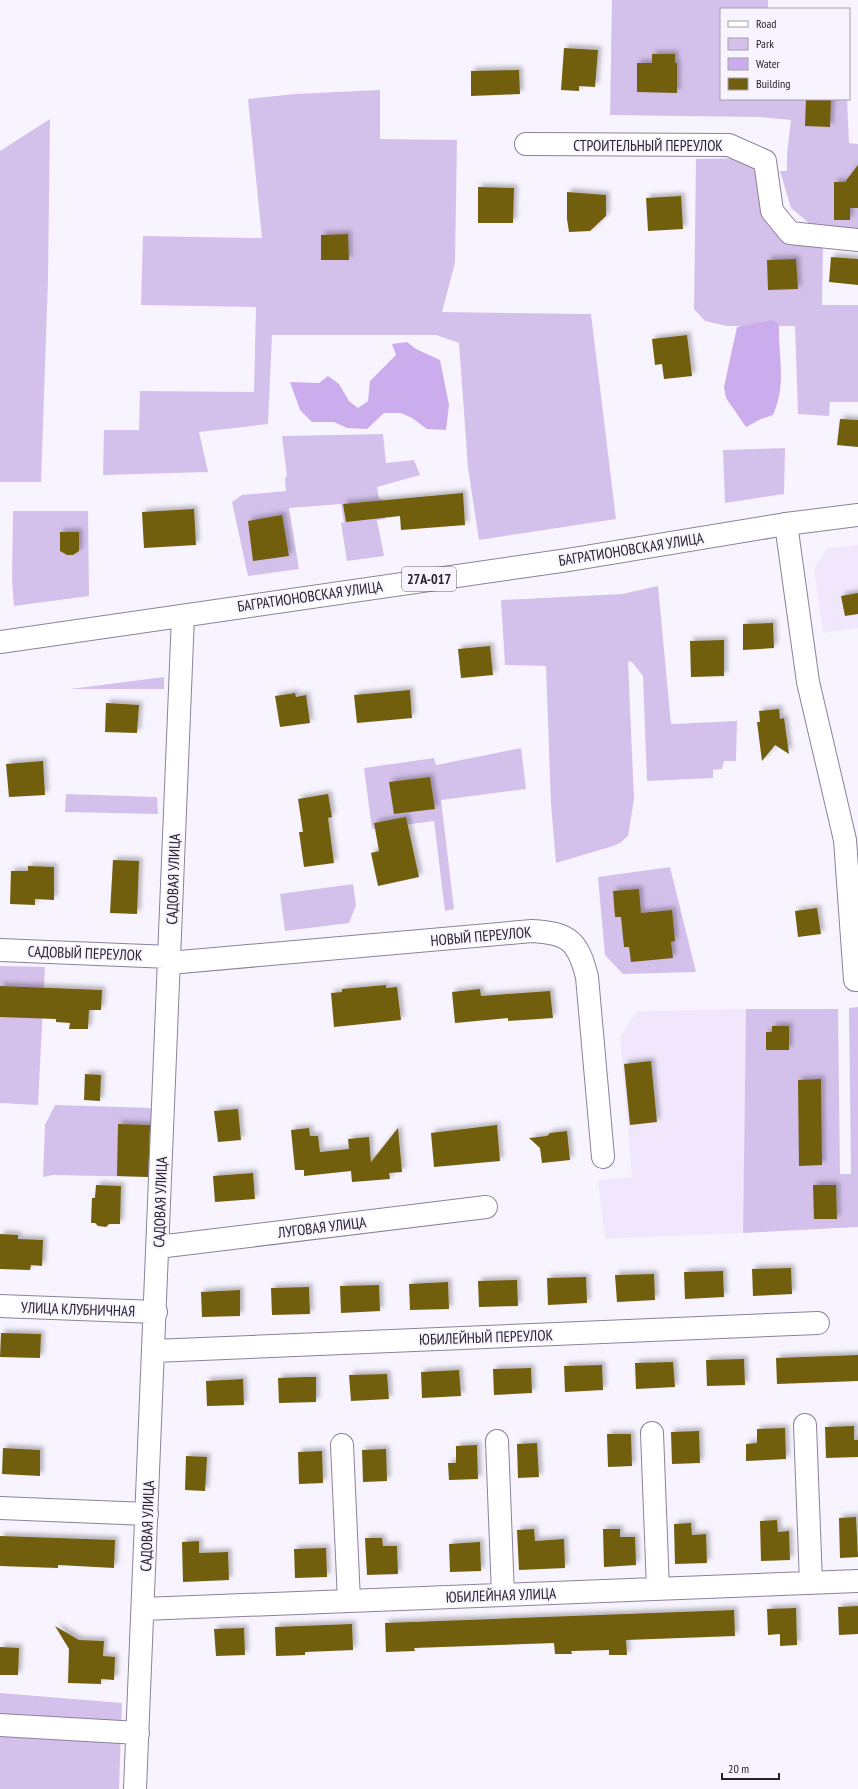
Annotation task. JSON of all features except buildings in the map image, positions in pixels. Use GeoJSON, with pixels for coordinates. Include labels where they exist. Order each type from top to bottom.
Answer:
{"type":"FeatureCollection","features":[{"type":"Feature","properties":{"kind":"street","name":"СТРОИТЕЛЬНЫЙ ПЕРЕУЛОК"},"geometry":{"type":"LineString","coordinates":[[526,144],[729,145],[764,161],[772,211],[790,233],[858,240]]}},
{"type":"Feature","properties":{"kind":"street","name":"БАГРАТИОНОВСКАЯ УЛИЦА"},"geometry":{"type":"LineString","coordinates":[[0,642],[560,561],[786,524],[858,516]]}},
{"type":"Feature","properties":{"kind":"street"},"geometry":{"type":"LineString","coordinates":[[786,524],[808,682],[845,840],[855,980],[858,980]]}},
{"type":"Feature","properties":{"kind":"street","name":"САДОВАЯ УЛИЦА"},"geometry":{"type":"LineString","coordinates":[[135,1789],[148,1514],[183,616]]}},
{"type":"Feature","properties":{"kind":"street","name":"НОВЫЙ ПЕРЕУЛОК"},"geometry":{"type":"LineString","coordinates":[[169,960],[532,931],[550,932],[565,936],[575,944],[582,958],[587,977],[603,1157]]}},
{"type":"Feature","properties":{"kind":"street","name":"САДОВЫЙ ПЕРЕУЛОК"},"geometry":{"type":"LineString","coordinates":[[0,950],[169,960]]}},
{"type":"Feature","properties":{"kind":"street","name":"ЛУГОВАЯ УЛИЦА"},"geometry":{"type":"LineString","coordinates":[[158,1247],[486,1207]]}},
{"type":"Feature","properties":{"kind":"street","name":"УЛИЦА КЛУБНИЧНАЯ"},"geometry":{"type":"LineString","coordinates":[[0,1306],[156,1312]]}},
{"type":"Feature","properties":{"kind":"street","name":"ЮБИЛЕЙНЫЙ ПЕРЕУЛОК"},"geometry":{"type":"LineString","coordinates":[[154,1351],[818,1323]]}},
{"type":"Feature","properties":{"kind":"street"},"geometry":{"type":"LineString","coordinates":[[806,1426],[811,1583]]}},
{"type":"Feature","properties":{"kind":"street"},"geometry":{"type":"LineString","coordinates":[[652,1433],[658,1589]]}},
{"type":"Feature","properties":{"kind":"street"},"geometry":{"type":"LineString","coordinates":[[497,1441],[502,1595]]}},
{"type":"Feature","properties":{"kind":"street"},"geometry":{"type":"LineString","coordinates":[[342,1445],[349,1601]]}},
{"type":"Feature","properties":{"kind":"street"},"geometry":{"type":"LineString","coordinates":[[0,1508],[148,1514]]}},
{"type":"Feature","properties":{"kind":"street","name":"ЮБИЛЕЙНАЯ УЛИЦА"},"geometry":{"type":"LineString","coordinates":[[143,1609],[858,1581]]}},
{"type":"Feature","properties":{"kind":"street"},"geometry":{"type":"LineString","coordinates":[[0,1724],[138,1733]]}},
{"type":"Feature","properties":{"kind":"shaded area"},"geometry":{"type":"Polygon","coordinates":[[[858,545],[858,628],[823,633],[814,568],[827,548],[858,545]]]}},
{"type":"Feature","properties":{"kind":"shaded area"},"geometry":{"type":"Polygon","coordinates":[[[746,1009],[743,1233],[605,1239],[598,1180],[632,1177],[620,1037],[637,1011],[746,1009]]]}},
{"type":"Feature","properties":{"kind":"green space"},"geometry":{"type":"Polygon","coordinates":[[[612,0],[768,0],[768,8],[720,8],[720,100],[847,100],[849,143],[858,144],[858,232],[810,224],[791,208],[780,171],[787,171],[787,154],[791,120],[759,117],[610,115],[612,0]]]}},
{"type":"Feature","properties":{"kind":"green space"},"geometry":{"type":"Polygon","coordinates":[[[380,90],[380,139],[457,140],[455,263],[442,312],[591,314],[616,519],[479,540],[468,468],[459,343],[436,335],[272,335],[268,424],[199,432],[208,472],[103,475],[104,430],[139,430],[140,391],[254,392],[256,307],[141,305],[143,236],[262,238],[248,99],[295,94],[380,90]]]}},
{"type":"Feature","properties":{"kind":"green space"},"geometry":{"type":"Polygon","coordinates":[[[50,119],[48,279],[41,482],[0,482],[0,151],[50,119]]]}},
{"type":"Feature","properties":{"kind":"green space"},"geometry":{"type":"Polygon","coordinates":[[[750,158],[756,169],[777,234],[823,248],[822,305],[858,305],[858,402],[830,402],[829,416],[798,414],[795,326],[727,326],[705,321],[694,309],[696,159],[750,158]]]}},
{"type":"Feature","properties":{"kind":"green space"},"geometry":{"type":"Polygon","coordinates":[[[383,434],[386,463],[414,460],[420,475],[377,487],[379,499],[382,499],[385,519],[377,520],[384,556],[347,561],[341,523],[344,522],[341,504],[289,508],[299,569],[248,576],[232,502],[242,495],[286,491],[285,478],[287,476],[282,436],[383,434]]]}},
{"type":"Feature","properties":{"kind":"green space"},"geometry":{"type":"Polygon","coordinates":[[[785,448],[784,494],[725,503],[723,450],[785,448]]]}},
{"type":"Feature","properties":{"kind":"green space"},"geometry":{"type":"Polygon","coordinates":[[[13,511],[88,511],[89,596],[14,606],[12,579],[13,511]]]}},
{"type":"Feature","properties":{"kind":"green space"},"geometry":{"type":"Polygon","coordinates":[[[658,586],[671,724],[737,721],[736,761],[724,761],[722,769],[713,770],[713,778],[647,781],[643,676],[632,662],[628,661],[634,799],[628,836],[620,843],[613,846],[556,863],[551,804],[546,666],[505,665],[501,600],[622,594],[658,586]]]}},
{"type":"Feature","properties":{"kind":"green space"},"geometry":{"type":"Polygon","coordinates":[[[164,677],[164,689],[70,689],[164,677]]]}},
{"type":"Feature","properties":{"kind":"green space"},"geometry":{"type":"Polygon","coordinates":[[[521,748],[526,789],[441,800],[454,909],[445,911],[434,821],[372,829],[364,768],[434,758],[436,765],[521,748]]]}},
{"type":"Feature","properties":{"kind":"green space"},"geometry":{"type":"Polygon","coordinates":[[[66,794],[157,797],[158,814],[65,812],[66,794]]]}},
{"type":"Feature","properties":{"kind":"green space"},"geometry":{"type":"Polygon","coordinates":[[[670,867],[696,972],[623,974],[605,955],[598,877],[670,867]]]}},
{"type":"Feature","properties":{"kind":"green space"},"geometry":{"type":"Polygon","coordinates":[[[353,884],[356,905],[349,923],[285,931],[280,894],[353,884]]]}},
{"type":"Feature","properties":{"kind":"green space"},"geometry":{"type":"Polygon","coordinates":[[[0,966],[45,967],[38,1105],[0,1103],[0,966]]]}},
{"type":"Feature","properties":{"kind":"green space"},"geometry":{"type":"Polygon","coordinates":[[[858,1007],[858,1227],[743,1233],[746,1009],[838,1009],[840,1174],[851,1174],[849,1008],[858,1007]]]}},
{"type":"Feature","properties":{"kind":"green space"},"geometry":{"type":"Polygon","coordinates":[[[55,1105],[153,1108],[151,1177],[53,1175],[43,1177],[45,1125],[55,1105]]]}},
{"type":"Feature","properties":{"kind":"green space"},"geometry":{"type":"Polygon","coordinates":[[[0,1693],[122,1703],[119,1789],[0,1789],[0,1693]]]}},
{"type":"Feature","properties":{"kind":"water"},"geometry":{"type":"Polygon","coordinates":[[[772,320],[779,324],[781,370],[780,392],[773,415],[761,419],[746,427],[726,398],[724,387],[737,327],[772,320]]]}},
{"type":"Feature","properties":{"kind":"water"},"geometry":{"type":"Polygon","coordinates":[[[407,342],[416,349],[440,360],[449,405],[446,430],[427,429],[412,418],[401,413],[384,413],[367,429],[347,428],[334,422],[312,422],[300,410],[290,382],[319,383],[328,376],[339,384],[349,401],[358,408],[368,401],[370,381],[396,355],[392,344],[407,342]]]}}]}
